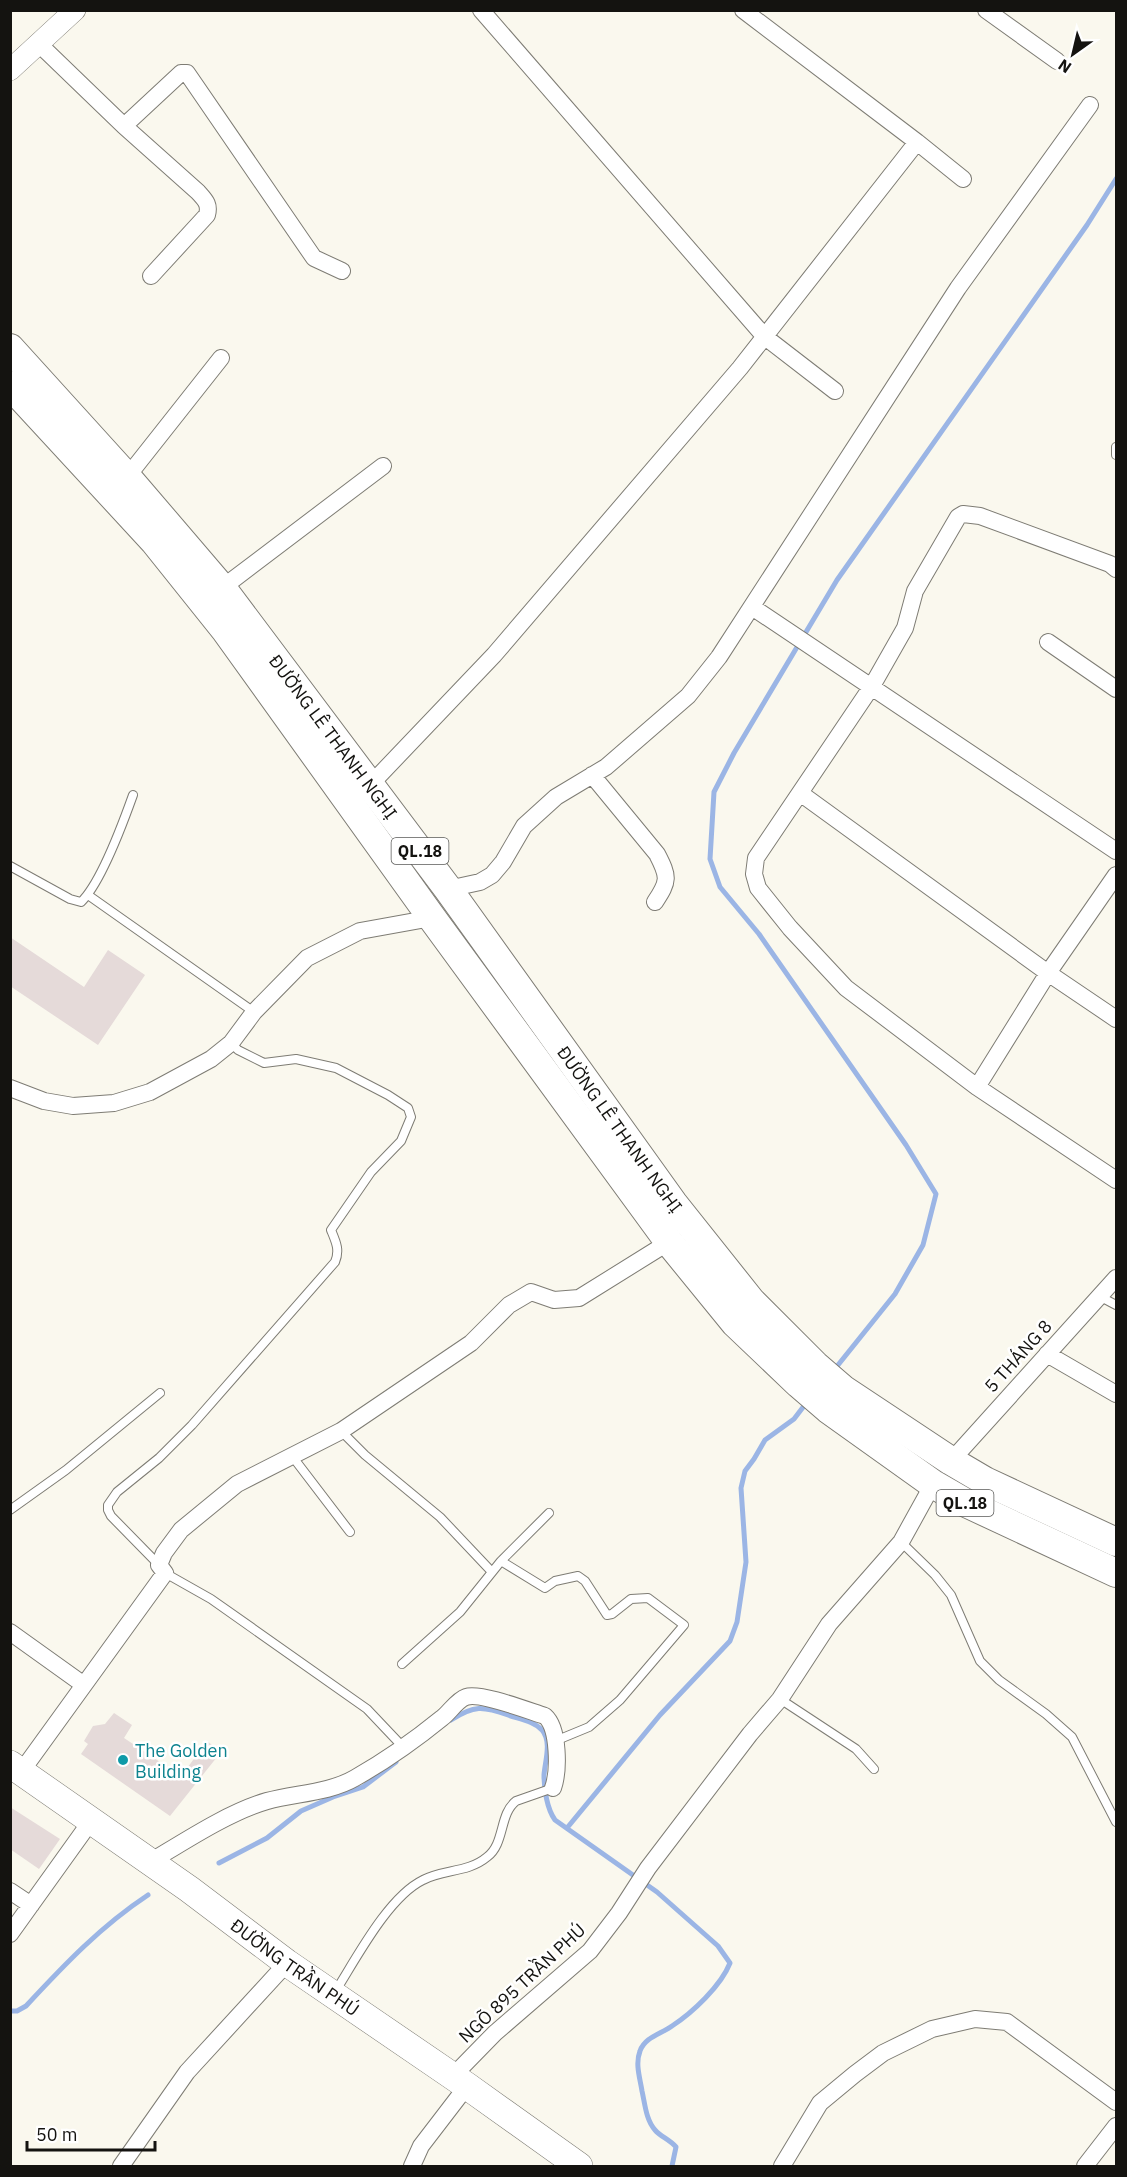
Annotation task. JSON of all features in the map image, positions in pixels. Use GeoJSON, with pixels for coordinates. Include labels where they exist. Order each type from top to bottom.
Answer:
{"type":"FeatureCollection","features":[{"type":"Feature","properties":{"kind":"highway","name":"ĐƯỜNG LÊ THANH NGHỊ"},"geometry":{"type":"LineString","coordinates":[[10,348],[127,477],[222,588],[371,784],[673,1203],[807,1375]]}},
{"type":"Feature","properties":{"kind":"highway","name":"ĐƯỜNG LÊ THANH NGHỊ"},"geometry":{"type":"LineString","coordinates":[[10,385],[154,541],[226,631],[669,1242],[735,1323],[807,1375]]}},
{"type":"Feature","properties":{"kind":"highway"},"geometry":{"type":"LineString","coordinates":[[568,1103],[591,1087]]}},
{"type":"Feature","properties":{"kind":"highway","name":"QL.18"},"geometry":{"type":"LineString","coordinates":[[807,1375],[933,1484],[966,1503],[1116,1572]]}},
{"type":"Feature","properties":{"kind":"highway","name":"QL.18"},"geometry":{"type":"LineString","coordinates":[[836,1400],[985,1481],[1116,1542]]}},
{"type":"Feature","properties":{"kind":"main road","name":"ĐƯỜNG TRẦN PHÚ"},"geometry":{"type":"LineString","coordinates":[[16,1768],[150,1862],[287,1964],[460,2081],[579,2166]]}},
{"type":"Feature","properties":{"kind":"street"},"geometry":{"type":"LineString","coordinates":[[10,70],[75,10]]}},
{"type":"Feature","properties":{"kind":"street"},"geometry":{"type":"LineString","coordinates":[[481,10],[765,337],[835,391]]}},
{"type":"Feature","properties":{"kind":"street"},"geometry":{"type":"LineString","coordinates":[[743,10],[918,142],[963,179]]}},
{"type":"Feature","properties":{"kind":"street"},"geometry":{"type":"LineString","coordinates":[[986,10],[1057,61]]}},
{"type":"Feature","properties":{"kind":"street"},"geometry":{"type":"LineString","coordinates":[[39,44],[208,203],[207,215],[152,276]]}},
{"type":"Feature","properties":{"kind":"street"},"geometry":{"type":"LineString","coordinates":[[124,126],[181,74],[187,74],[314,258],[342,272]]}},
{"type":"Feature","properties":{"kind":"street"},"geometry":{"type":"LineString","coordinates":[[448,889],[480,882],[492,874],[503,862],[524,826],[556,797],[606,767],[688,696],[719,657],[958,288],[1090,105]]}},
{"type":"Feature","properties":{"kind":"street"},"geometry":{"type":"LineString","coordinates":[[371,784],[494,654],[765,337],[918,142]]}},
{"type":"Feature","properties":{"kind":"street"},"geometry":{"type":"LineString","coordinates":[[127,477],[221,358]]}},
{"type":"Feature","properties":{"kind":"street"},"geometry":{"type":"LineString","coordinates":[[222,588],[383,466]]}},
{"type":"Feature","properties":{"kind":"street"},"geometry":{"type":"LineString","coordinates":[[1116,569],[1110,564],[980,516],[963,514],[958,517],[915,591],[905,628],[872,686],[756,858],[754,874],[758,888],[790,928],[846,988],[976,1087],[1116,1180]]}},
{"type":"Feature","properties":{"kind":"street"},"geometry":{"type":"LineString","coordinates":[[752,607],[1116,850]]}},
{"type":"Feature","properties":{"kind":"street"},"geometry":{"type":"LineString","coordinates":[[1048,642],[1116,689]]}},
{"type":"Feature","properties":{"kind":"street"},"geometry":{"type":"LineString","coordinates":[[592,775],[657,854],[664,868],[667,879],[665,887],[655,902]]}},
{"type":"Feature","properties":{"kind":"street"},"geometry":{"type":"LineString","coordinates":[[800,793],[1048,973],[1116,1019]]}},
{"type":"Feature","properties":{"kind":"street"},"geometry":{"type":"LineString","coordinates":[[976,1087],[1048,973],[1116,875]]}},
{"type":"Feature","properties":{"kind":"street"},"geometry":{"type":"LineString","coordinates":[[10,1088],[44,1101],[73,1106],[114,1103],[150,1092],[211,1059],[231,1043],[254,1012],[307,958],[360,932],[432,918]]}},
{"type":"Feature","properties":{"kind":"street"},"geometry":{"type":"LineString","coordinates":[[16,1768],[84,1685],[162,1569],[164,1553],[181,1530],[237,1484],[341,1431],[471,1342],[509,1305],[531,1292],[554,1300],[579,1298],[669,1242]]}},
{"type":"Feature","properties":{"kind":"street","name":"5 THÁNG 8"},"geometry":{"type":"LineString","coordinates":[[951,1461],[1116,1278]]}},
{"type":"Feature","properties":{"kind":"street"},"geometry":{"type":"LineString","coordinates":[[1047,1354],[1116,1394]]}},
{"type":"Feature","properties":{"kind":"street","name":"NGÕ 895 TRẦN PHÚ"},"geometry":{"type":"LineString","coordinates":[[412,2166],[421,2146],[460,2081],[495,2033],[590,1951],[637,1887],[648,1868],[750,1734],[780,1699],[829,1624],[901,1542],[933,1484]]}},
{"type":"Feature","properties":{"kind":"street"},"geometry":{"type":"LineString","coordinates":[[10,1632],[84,1685]]}},
{"type":"Feature","properties":{"kind":"street"},"geometry":{"type":"LineString","coordinates":[[150,1862],[213,1825],[266,1802],[327,1789],[353,1780],[441,1719],[465,1697],[478,1696],[545,1716],[553,1726],[555,1741],[555,1782],[548,1790]]}},
{"type":"Feature","properties":{"kind":"street"},"geometry":{"type":"LineString","coordinates":[[10,1934],[92,1821]]}},
{"type":"Feature","properties":{"kind":"street"},"geometry":{"type":"LineString","coordinates":[[10,1891],[32,1905]]}},
{"type":"Feature","properties":{"kind":"street"},"geometry":{"type":"LineString","coordinates":[[121,2166],[187,2072],[287,1964]]}},
{"type":"Feature","properties":{"kind":"street"},"geometry":{"type":"LineString","coordinates":[[782,2166],[820,2103],[855,2074],[884,2053],[932,2029],[975,2019],[1007,2022],[1116,2102]]}},
{"type":"Feature","properties":{"kind":"street"},"geometry":{"type":"LineString","coordinates":[[1085,2166],[1116,2126]]}},
{"type":"Feature","properties":{"kind":"lane"},"geometry":{"type":"LineString","coordinates":[[1116,447],[1116,455]]}},
{"type":"Feature","properties":{"kind":"lane"},"geometry":{"type":"LineString","coordinates":[[10,866],[70,899],[81,902],[88,895],[111,850],[133,795]]}},
{"type":"Feature","properties":{"kind":"lane"},"geometry":{"type":"LineString","coordinates":[[88,895],[254,1012]]}},
{"type":"Feature","properties":{"kind":"lane"},"geometry":{"type":"LineString","coordinates":[[231,1043],[238,1050],[264,1063],[296,1059],[336,1068],[408,1108],[411,1117],[401,1141],[371,1172],[331,1230],[338,1247],[338,1254],[334,1262],[192,1425],[159,1458],[117,1492],[110,1501],[108,1510],[111,1516],[162,1569],[211,1599],[367,1709],[403,1747]]}},
{"type":"Feature","properties":{"kind":"lane"},"geometry":{"type":"LineString","coordinates":[[1099,1296],[1116,1305]]}},
{"type":"Feature","properties":{"kind":"lane"},"geometry":{"type":"LineString","coordinates":[[10,1509],[66,1470],[159,1393]]}},
{"type":"Feature","properties":{"kind":"lane"},"geometry":{"type":"LineString","coordinates":[[341,1431],[365,1455],[440,1517],[492,1572]]}},
{"type":"Feature","properties":{"kind":"lane"},"geometry":{"type":"LineString","coordinates":[[292,1456],[350,1532]]}},
{"type":"Feature","properties":{"kind":"lane"},"geometry":{"type":"LineString","coordinates":[[402,1664],[460,1612],[501,1561],[549,1513]]}},
{"type":"Feature","properties":{"kind":"lane"},"geometry":{"type":"LineString","coordinates":[[901,1542],[935,1575],[951,1595],[980,1661],[999,1680],[1046,1714],[1072,1737],[1116,1822]]}},
{"type":"Feature","properties":{"kind":"lane"},"geometry":{"type":"LineString","coordinates":[[501,1561],[545,1587],[555,1581],[579,1576],[585,1581],[607,1615],[612,1614],[631,1599],[648,1598],[684,1626],[620,1700],[589,1727],[555,1741]]}},
{"type":"Feature","properties":{"kind":"lane"},"geometry":{"type":"LineString","coordinates":[[780,1699],[856,1749],[874,1769]]}},
{"type":"Feature","properties":{"kind":"lane"},"geometry":{"type":"LineString","coordinates":[[333,1995],[381,1921],[402,1896],[421,1880],[442,1872],[464,1870],[489,1857],[500,1837],[511,1804],[548,1790]]}},
{"type":"Feature","properties":{"kind":"building"},"geometry":{"type":"Polygon","coordinates":[[[10,937],[84,987],[108,950],[145,975],[98,1045],[10,986],[10,937]]]}},
{"type":"Feature","properties":{"kind":"building","name":"The Golden Building"},"geometry":{"type":"Polygon","coordinates":[[[114,1713],[132,1725],[124,1738],[172,1770],[175,1765],[185,1771],[207,1741],[221,1752],[170,1816],[81,1754],[88,1744],[84,1741],[93,1726],[105,1724],[114,1713]]]}},
{"type":"Feature","properties":{"kind":"building"},"geometry":{"type":"Polygon","coordinates":[[[10,1807],[60,1839],[39,1869],[10,1849],[10,1807]]]}},
{"type":"Feature","properties":{"kind":"waterway"},"geometry":{"type":"LineString","coordinates":[[834,1370],[895,1294],[923,1245],[936,1194],[906,1145],[759,934],[720,887],[710,859],[714,792],[734,753],[837,580],[1087,225],[1116,179]]}},
{"type":"Feature","properties":{"kind":"waterway"},"geometry":{"type":"LineString","coordinates":[[567,1828],[660,1715],[730,1641],[737,1622],[746,1562],[741,1488],[745,1471],[765,1440],[794,1419],[807,1402]]}},
{"type":"Feature","properties":{"kind":"waterway"},"geometry":{"type":"LineString","coordinates":[[451,1720],[479,1708],[499,1712],[539,1727],[547,1740],[545,1786],[548,1805],[555,1820],[657,1892],[718,1946],[730,1963],[720,1981],[697,2006],[680,2021],[646,2042],[640,2051],[638,2066],[646,2112],[657,2132],[676,2147],[672,2166]]}},
{"type":"Feature","properties":{"kind":"waterway"},"geometry":{"type":"LineString","coordinates":[[219,1863],[267,1838],[301,1811],[363,1787],[396,1762]]}},
{"type":"Feature","properties":{"kind":"waterway"},"geometry":{"type":"LineString","coordinates":[[10,2011],[17,2011],[26,2006],[99,1933],[148,1895]]}},
{"type":"Feature","properties":{"kind":"place","name":"The Golden Building"},"geometry":{"type":"Point","coordinates":[123,1760]}}]}
